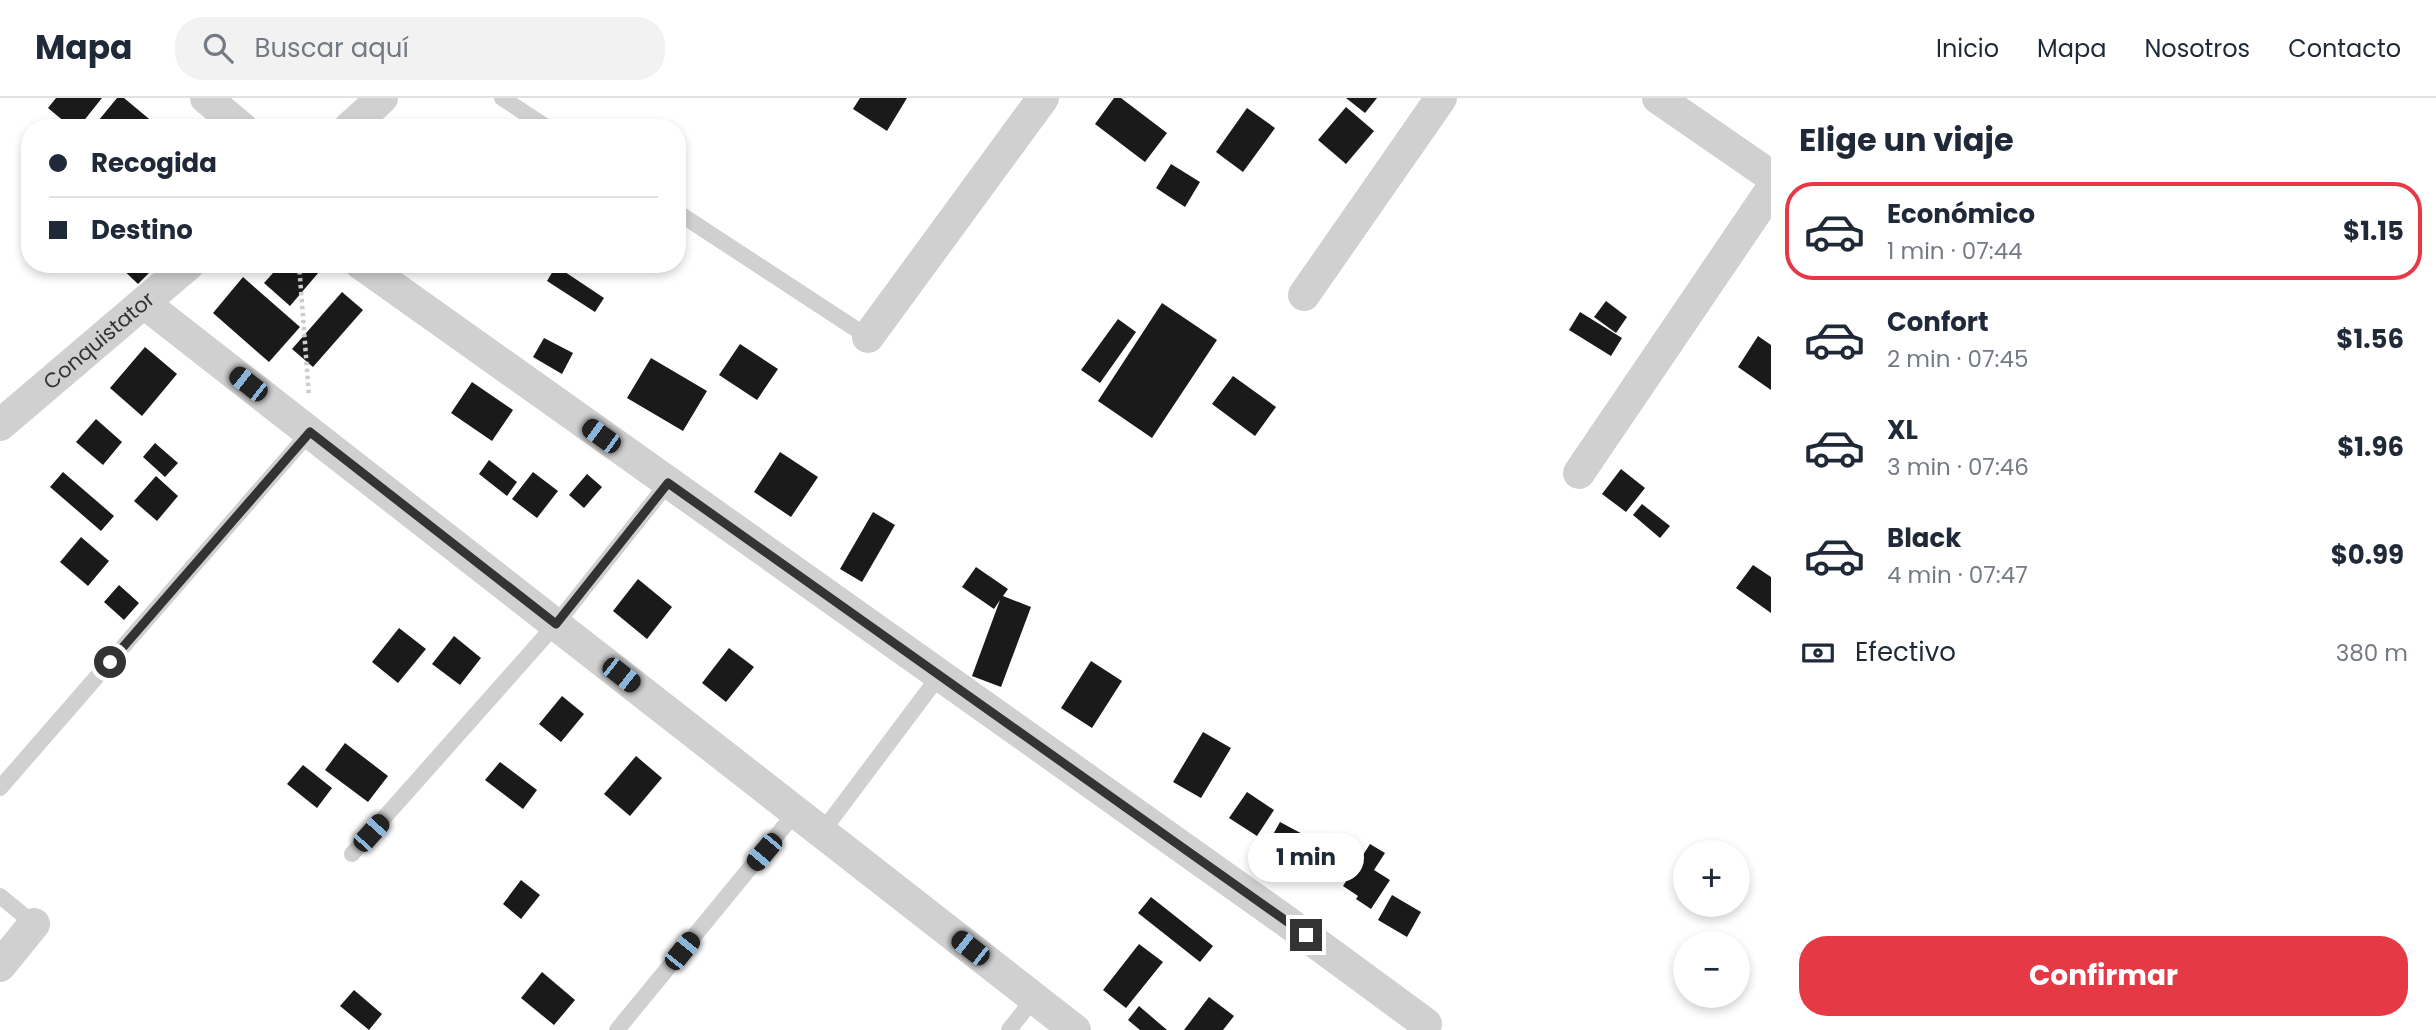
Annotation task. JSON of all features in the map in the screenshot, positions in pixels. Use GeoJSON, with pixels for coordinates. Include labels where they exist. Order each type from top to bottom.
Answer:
{"type":"FeatureCollection","features":[{"type":"Feature","properties":{"kind":"street"},"geometry":{"type":"LineString","coordinates":[[206,98],[231,119]]}},
{"type":"Feature","properties":{"kind":"street"},"geometry":{"type":"LineString","coordinates":[[358,119],[382,98]]}},
{"type":"Feature","properties":{"kind":"street"},"geometry":{"type":"LineString","coordinates":[[868,337],[1042,98]]}},
{"type":"Feature","properties":{"kind":"street"},"geometry":{"type":"LineString","coordinates":[[1304,295],[1441,98]]}},
{"type":"Feature","properties":{"kind":"street"},"geometry":{"type":"LineString","coordinates":[[1658,98],[1771,176]]}},
{"type":"Feature","properties":{"kind":"street"},"geometry":{"type":"LineString","coordinates":[[1578,473],[1771,190]]}},
{"type":"Feature","properties":{"kind":"street","name":"Conquistator"},"geometry":{"type":"LineString","coordinates":[[4,422],[179,273]]}},
{"type":"Feature","properties":{"kind":"street"},"geometry":{"type":"LineString","coordinates":[[374,273],[1286,921],[1427,1028]]}},
{"type":"Feature","properties":{"kind":"street"},"geometry":{"type":"LineString","coordinates":[[144,303],[1075,1030]]}},
{"type":"Feature","properties":{"kind":"street"},"geometry":{"type":"LineString","coordinates":[[0,966],[34,924]]}},
{"type":"Feature","properties":{"kind":"lane"},"geometry":{"type":"LineString","coordinates":[[502,98],[534,119]]}},
{"type":"Feature","properties":{"kind":"lane"},"geometry":{"type":"LineString","coordinates":[[686,218],[868,337]]}},
{"type":"Feature","properties":{"kind":"lane"},"geometry":{"type":"LineString","coordinates":[[0,788],[310,432]]}},
{"type":"Feature","properties":{"kind":"lane"},"geometry":{"type":"LineString","coordinates":[[352,853],[556,624],[668,483]]}},
{"type":"Feature","properties":{"kind":"lane"},"geometry":{"type":"LineString","coordinates":[[822,832],[939,677]]}},
{"type":"Feature","properties":{"kind":"lane"},"geometry":{"type":"LineString","coordinates":[[617,1030],[796,812]]}},
{"type":"Feature","properties":{"kind":"lane"},"geometry":{"type":"LineString","coordinates":[[0,896],[34,924]]}},
{"type":"Feature","properties":{"kind":"lane"},"geometry":{"type":"LineString","coordinates":[[1009,1030],[1034,998]]}},
{"type":"Feature","properties":{"kind":"building"},"geometry":{"type":"Polygon","coordinates":[[[56,98],[102,98],[85,119],[61,119],[48,108],[56,98]]]}},
{"type":"Feature","properties":{"kind":"building"},"geometry":{"type":"Polygon","coordinates":[[[117,98],[124,98],[149,119],[100,119],[117,98]]]}},
{"type":"Feature","properties":{"kind":"building"},"geometry":{"type":"Polygon","coordinates":[[[860,98],[907,98],[887,131],[853,109],[860,98]]]}},
{"type":"Feature","properties":{"kind":"building"},"geometry":{"type":"Polygon","coordinates":[[[1114,98],[1121,98],[1167,133],[1145,162],[1095,124],[1114,98]]]}},
{"type":"Feature","properties":{"kind":"building"},"geometry":{"type":"Polygon","coordinates":[[[1346,98],[1377,98],[1365,113],[1346,98]]]}},
{"type":"Feature","properties":{"kind":"building"},"geometry":{"type":"Polygon","coordinates":[[[1346,107],[1374,131],[1346,164],[1318,140],[1346,107]]]}},
{"type":"Feature","properties":{"kind":"building"},"geometry":{"type":"Polygon","coordinates":[[[1247,108],[1275,128],[1243,172],[1216,152],[1247,108]]]}},
{"type":"Feature","properties":{"kind":"building"},"geometry":{"type":"Polygon","coordinates":[[[1171,164],[1200,182],[1185,207],[1156,188],[1171,164]]]}},
{"type":"Feature","properties":{"kind":"building"},"geometry":{"type":"Polygon","coordinates":[[[126,273],[149,273],[138,284],[126,273]]]}},
{"type":"Feature","properties":{"kind":"building"},"geometry":{"type":"Polygon","coordinates":[[[273,273],[318,273],[290,306],[264,283],[273,273]]]}},
{"type":"Feature","properties":{"kind":"building"},"geometry":{"type":"Polygon","coordinates":[[[552,273],[566,273],[604,298],[595,312],[547,281],[552,273]]]}},
{"type":"Feature","properties":{"kind":"building"},"geometry":{"type":"Polygon","coordinates":[[[243,277],[300,327],[269,362],[213,313],[243,277]]]}},
{"type":"Feature","properties":{"kind":"building"},"geometry":{"type":"Polygon","coordinates":[[[342,292],[363,310],[313,367],[292,349],[342,292]]]}},
{"type":"Feature","properties":{"kind":"building"},"geometry":{"type":"Polygon","coordinates":[[[1606,301],[1627,317],[1616,333],[1594,317],[1606,301]]]}},
{"type":"Feature","properties":{"kind":"building"},"geometry":{"type":"Polygon","coordinates":[[[1162,303],[1217,340],[1152,438],[1098,401],[1162,303]]]}},
{"type":"Feature","properties":{"kind":"building"},"geometry":{"type":"Polygon","coordinates":[[[1580,312],[1622,338],[1611,356],[1569,330],[1580,312]]]}},
{"type":"Feature","properties":{"kind":"building"},"geometry":{"type":"Polygon","coordinates":[[[1118,319],[1136,332],[1100,383],[1081,370],[1118,319]]]}},
{"type":"Feature","properties":{"kind":"building"},"geometry":{"type":"Polygon","coordinates":[[[1758,336],[1771,345],[1771,390],[1738,367],[1758,336]]]}},
{"type":"Feature","properties":{"kind":"building"},"geometry":{"type":"Polygon","coordinates":[[[544,338],[573,353],[562,374],[533,357],[544,338]]]}},
{"type":"Feature","properties":{"kind":"building"},"geometry":{"type":"Polygon","coordinates":[[[740,344],[778,369],[757,400],[719,375],[740,344]]]}},
{"type":"Feature","properties":{"kind":"building"},"geometry":{"type":"Polygon","coordinates":[[[145,347],[177,374],[142,416],[110,388],[145,347]]]}},
{"type":"Feature","properties":{"kind":"building"},"geometry":{"type":"Polygon","coordinates":[[[651,358],[707,391],[683,431],[627,398],[651,358]]]}},
{"type":"Feature","properties":{"kind":"building"},"geometry":{"type":"Polygon","coordinates":[[[1233,376],[1276,407],[1255,436],[1212,404],[1233,376]]]}},
{"type":"Feature","properties":{"kind":"building"},"geometry":{"type":"Polygon","coordinates":[[[472,382],[513,410],[492,441],[451,413],[472,382]]]}},
{"type":"Feature","properties":{"kind":"building"},"geometry":{"type":"Polygon","coordinates":[[[96,419],[122,442],[103,465],[76,442],[96,419]]]}},
{"type":"Feature","properties":{"kind":"building"},"geometry":{"type":"Polygon","coordinates":[[[155,443],[178,463],[165,477],[143,457],[155,443]]]}},
{"type":"Feature","properties":{"kind":"building"},"geometry":{"type":"Polygon","coordinates":[[[780,452],[818,477],[791,517],[754,492],[780,452]]]}},
{"type":"Feature","properties":{"kind":"building"},"geometry":{"type":"Polygon","coordinates":[[[489,460],[517,482],[507,496],[479,474],[489,460]]]}},
{"type":"Feature","properties":{"kind":"building"},"geometry":{"type":"Polygon","coordinates":[[[1621,469],[1645,488],[1626,512],[1602,494],[1621,469]]]}},
{"type":"Feature","properties":{"kind":"building"},"geometry":{"type":"Polygon","coordinates":[[[63,472],[114,516],[101,531],[50,487],[63,472]]]}},
{"type":"Feature","properties":{"kind":"building"},"geometry":{"type":"Polygon","coordinates":[[[533,472],[558,491],[537,518],[512,499],[533,472]]]}},
{"type":"Feature","properties":{"kind":"building"},"geometry":{"type":"Polygon","coordinates":[[[587,474],[602,487],[584,508],[569,495],[587,474]]]}},
{"type":"Feature","properties":{"kind":"building"},"geometry":{"type":"Polygon","coordinates":[[[156,476],[178,496],[157,521],[134,501],[156,476]]]}},
{"type":"Feature","properties":{"kind":"building"},"geometry":{"type":"Polygon","coordinates":[[[1642,504],[1670,526],[1660,538],[1633,515],[1642,504]]]}},
{"type":"Feature","properties":{"kind":"building"},"geometry":{"type":"Polygon","coordinates":[[[873,512],[895,525],[862,582],[840,569],[873,512]]]}},
{"type":"Feature","properties":{"kind":"building"},"geometry":{"type":"Polygon","coordinates":[[[81,537],[109,561],[88,586],[60,562],[81,537]]]}},
{"type":"Feature","properties":{"kind":"building"},"geometry":{"type":"Polygon","coordinates":[[[1753,565],[1771,577],[1771,613],[1736,588],[1753,565]]]}},
{"type":"Feature","properties":{"kind":"building"},"geometry":{"type":"Polygon","coordinates":[[[976,567],[1008,589],[1003,596],[1031,607],[1001,687],[972,676],[1000,600],[994,609],[962,587],[976,567]]]}},
{"type":"Feature","properties":{"kind":"building"},"geometry":{"type":"Polygon","coordinates":[[[638,579],[672,607],[647,639],[613,611],[638,579]]]}},
{"type":"Feature","properties":{"kind":"building"},"geometry":{"type":"Polygon","coordinates":[[[119,585],[139,603],[124,620],[104,602],[119,585]]]}},
{"type":"Feature","properties":{"kind":"building"},"geometry":{"type":"Polygon","coordinates":[[[399,628],[426,649],[398,683],[372,662],[399,628]]]}},
{"type":"Feature","properties":{"kind":"building"},"geometry":{"type":"Polygon","coordinates":[[[454,636],[481,658],[460,685],[432,664],[454,636]]]}},
{"type":"Feature","properties":{"kind":"building"},"geometry":{"type":"Polygon","coordinates":[[[729,648],[754,667],[726,702],[702,683],[729,648]]]}},
{"type":"Feature","properties":{"kind":"building"},"geometry":{"type":"Polygon","coordinates":[[[1091,661],[1122,681],[1092,728],[1061,708],[1091,661]]]}},
{"type":"Feature","properties":{"kind":"building"},"geometry":{"type":"Polygon","coordinates":[[[562,696],[584,714],[561,742],[539,724],[562,696]]]}},
{"type":"Feature","properties":{"kind":"building"},"geometry":{"type":"Polygon","coordinates":[[[1203,732],[1231,748],[1201,798],[1173,782],[1203,732]]]}},
{"type":"Feature","properties":{"kind":"building"},"geometry":{"type":"Polygon","coordinates":[[[345,743],[388,776],[368,802],[325,770],[345,743]]]}},
{"type":"Feature","properties":{"kind":"building"},"geometry":{"type":"Polygon","coordinates":[[[636,756],[662,778],[630,816],[604,794],[636,756]]]}},
{"type":"Feature","properties":{"kind":"building"},"geometry":{"type":"Polygon","coordinates":[[[500,762],[537,790],[523,809],[485,780],[500,762]]]}},
{"type":"Feature","properties":{"kind":"building"},"geometry":{"type":"Polygon","coordinates":[[[303,765],[332,788],[317,808],[287,784],[303,765]]]}},
{"type":"Feature","properties":{"kind":"building"},"geometry":{"type":"Polygon","coordinates":[[[1247,792],[1274,810],[1257,836],[1229,818],[1247,792]]]}},
{"type":"Feature","properties":{"kind":"building"},"geometry":{"type":"Polygon","coordinates":[[[1280,822],[1308,837],[1284,881],[1256,865],[1280,822]]]}},
{"type":"Feature","properties":{"kind":"building"},"geometry":{"type":"Polygon","coordinates":[[[1370,844],[1385,853],[1374,870],[1390,880],[1371,909],[1343,886],[1370,844]]]}},
{"type":"Feature","properties":{"kind":"building"},"geometry":{"type":"Polygon","coordinates":[[[521,880],[540,895],[521,919],[503,904],[521,880]]]}},
{"type":"Feature","properties":{"kind":"building"},"geometry":{"type":"Polygon","coordinates":[[[1392,895],[1421,912],[1407,937],[1378,920],[1392,895]]]}},
{"type":"Feature","properties":{"kind":"building"},"geometry":{"type":"Polygon","coordinates":[[[1151,897],[1213,946],[1200,962],[1138,913],[1151,897]]]}},
{"type":"Feature","properties":{"kind":"building"},"geometry":{"type":"Polygon","coordinates":[[[1139,944],[1163,962],[1126,1008],[1103,990],[1139,944]]]}},
{"type":"Feature","properties":{"kind":"building"},"geometry":{"type":"Polygon","coordinates":[[[542,972],[575,1000],[554,1025],[521,998],[542,972]]]}},
{"type":"Feature","properties":{"kind":"building"},"geometry":{"type":"Polygon","coordinates":[[[354,990],[382,1014],[369,1030],[340,1006],[354,990]]]}},
{"type":"Feature","properties":{"kind":"building"},"geometry":{"type":"Polygon","coordinates":[[[1209,997],[1234,1016],[1223,1030],[1184,1030],[1209,997]]]}},
{"type":"Feature","properties":{"kind":"building"},"geometry":{"type":"Polygon","coordinates":[[[1139,1006],[1167,1030],[1140,1030],[1128,1020],[1139,1006]]]}},
{"type":"Feature","properties":{"kind":"route"},"geometry":{"type":"LineString","coordinates":[[110,662],[310,432],[556,624],[668,483],[1306,935]]}}]}
